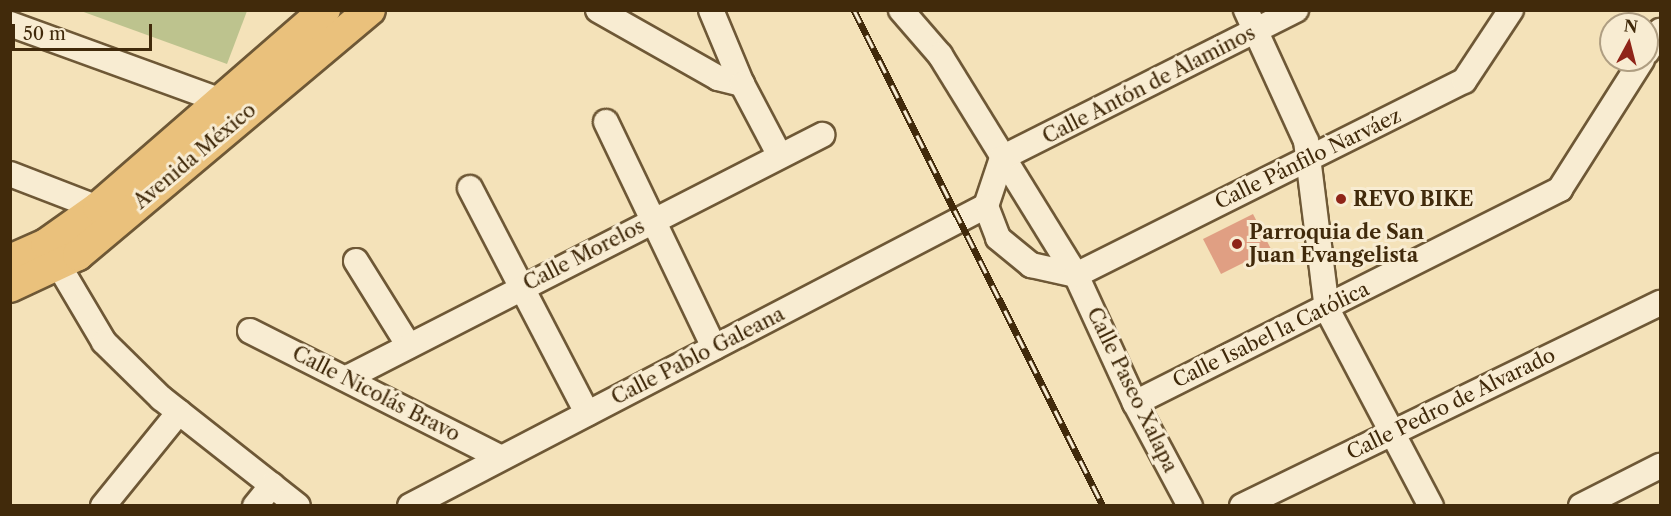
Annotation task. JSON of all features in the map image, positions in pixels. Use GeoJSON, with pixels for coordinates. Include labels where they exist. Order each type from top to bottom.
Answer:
{"type":"FeatureCollection","features":[{"type":"Feature","properties":{"kind":"main road","name":"Avenida México"},"geometry":{"type":"LineString","coordinates":[[109,212],[219,100],[325,10]]}},
{"type":"Feature","properties":{"kind":"main road","name":"Avenida México"},"geometry":{"type":"LineString","coordinates":[[10,287],[370,10]]}},
{"type":"Feature","properties":{"kind":"main road","name":"Avenida México"},"geometry":{"type":"LineString","coordinates":[[10,260],[53,255]]}},
{"type":"Feature","properties":{"kind":"street"},"geometry":{"type":"LineString","coordinates":[[598,10],[718,78],[742,84]]}},
{"type":"Feature","properties":{"kind":"street"},"geometry":{"type":"LineString","coordinates":[[711,10],[742,84],[780,156]]}},
{"type":"Feature","properties":{"kind":"street","name":"Calle Paseo Xalapa"},"geometry":{"type":"LineString","coordinates":[[901,10],[939,55],[1076,274],[1135,403],[1190,506]]}},
{"type":"Feature","properties":{"kind":"street","name":"Calle Antón de Alaminos"},"geometry":{"type":"LineString","coordinates":[[1002,158],[1251,21],[1296,10]]}},
{"type":"Feature","properties":{"kind":"street","name":"Calle Pánfilo Narváez"},"geometry":{"type":"LineString","coordinates":[[1076,274],[1464,81],[1511,10]]}},
{"type":"Feature","properties":{"kind":"street"},"geometry":{"type":"LineString","coordinates":[[1251,21],[1310,157],[1327,309],[1431,506]]}},
{"type":"Feature","properties":{"kind":"street"},"geometry":{"type":"LineString","coordinates":[[10,24],[219,100]]}},
{"type":"Feature","properties":{"kind":"street","name":"Calle Isabel la Católica"},"geometry":{"type":"LineString","coordinates":[[1135,403],[1327,309],[1560,189],[1634,72]]}},
{"type":"Feature","properties":{"kind":"street"},"geometry":{"type":"LineString","coordinates":[[606,122],[651,220],[714,347]]}},
{"type":"Feature","properties":{"kind":"street","name":"Calle Morelos"},"geometry":{"type":"LineString","coordinates":[[347,378],[651,220],[822,135]]}},
{"type":"Feature","properties":{"kind":"street"},"geometry":{"type":"LineString","coordinates":[[1002,158],[986,206],[998,238],[1015,257],[1044,269],[1076,274]]}},
{"type":"Feature","properties":{"kind":"street"},"geometry":{"type":"LineString","coordinates":[[10,174],[109,212]]}},
{"type":"Feature","properties":{"kind":"street"},"geometry":{"type":"LineString","coordinates":[[470,188],[587,413]]}},
{"type":"Feature","properties":{"kind":"street","name":"Calle Pablo Galeana"},"geometry":{"type":"LineString","coordinates":[[410,506],[986,206]]}},
{"type":"Feature","properties":{"kind":"street"},"geometry":{"type":"LineString","coordinates":[[53,255],[104,342],[179,412],[298,506]]}},
{"type":"Feature","properties":{"kind":"street"},"geometry":{"type":"LineString","coordinates":[[356,261],[409,346]]}},
{"type":"Feature","properties":{"kind":"street","name":"Calle Pedro de Alvarado"},"geometry":{"type":"LineString","coordinates":[[1242,506],[1660,303]]}},
{"type":"Feature","properties":{"kind":"street","name":"Calle Nicolás Bravo"},"geometry":{"type":"LineString","coordinates":[[250,331],[347,378],[501,458]]}},
{"type":"Feature","properties":{"kind":"street"},"geometry":{"type":"LineString","coordinates":[[103,506],[179,412]]}},
{"type":"Feature","properties":{"kind":"street"},"geometry":{"type":"LineString","coordinates":[[1581,506],[1660,466]]}},
{"type":"Feature","properties":{"kind":"street"},"geometry":{"type":"LineString","coordinates":[[255,506],[272,485]]}},
{"type":"Feature","properties":{"kind":"green space"},"geometry":{"type":"Polygon","coordinates":[[[81,11],[247,11],[227,64],[81,11]]]}},
{"type":"Feature","properties":{"kind":"building","name":"Parroquia de San Juan Evangelista"},"geometry":{"type":"Polygon","coordinates":[[[1253,214],[1271,249],[1221,274],[1203,239],[1253,214]]]}},
{"type":"Feature","properties":{"kind":"railway"},"geometry":{"type":"LineString","coordinates":[[854,10],[1103,506]]}},
{"type":"Feature","properties":{"kind":"place","name":"REVO BIKE"},"geometry":{"type":"Point","coordinates":[1341,199]}},
{"type":"Feature","properties":{"kind":"place","name":"Parroquia de San Juan Evangelista"},"geometry":{"type":"Point","coordinates":[1237,244]}}]}
